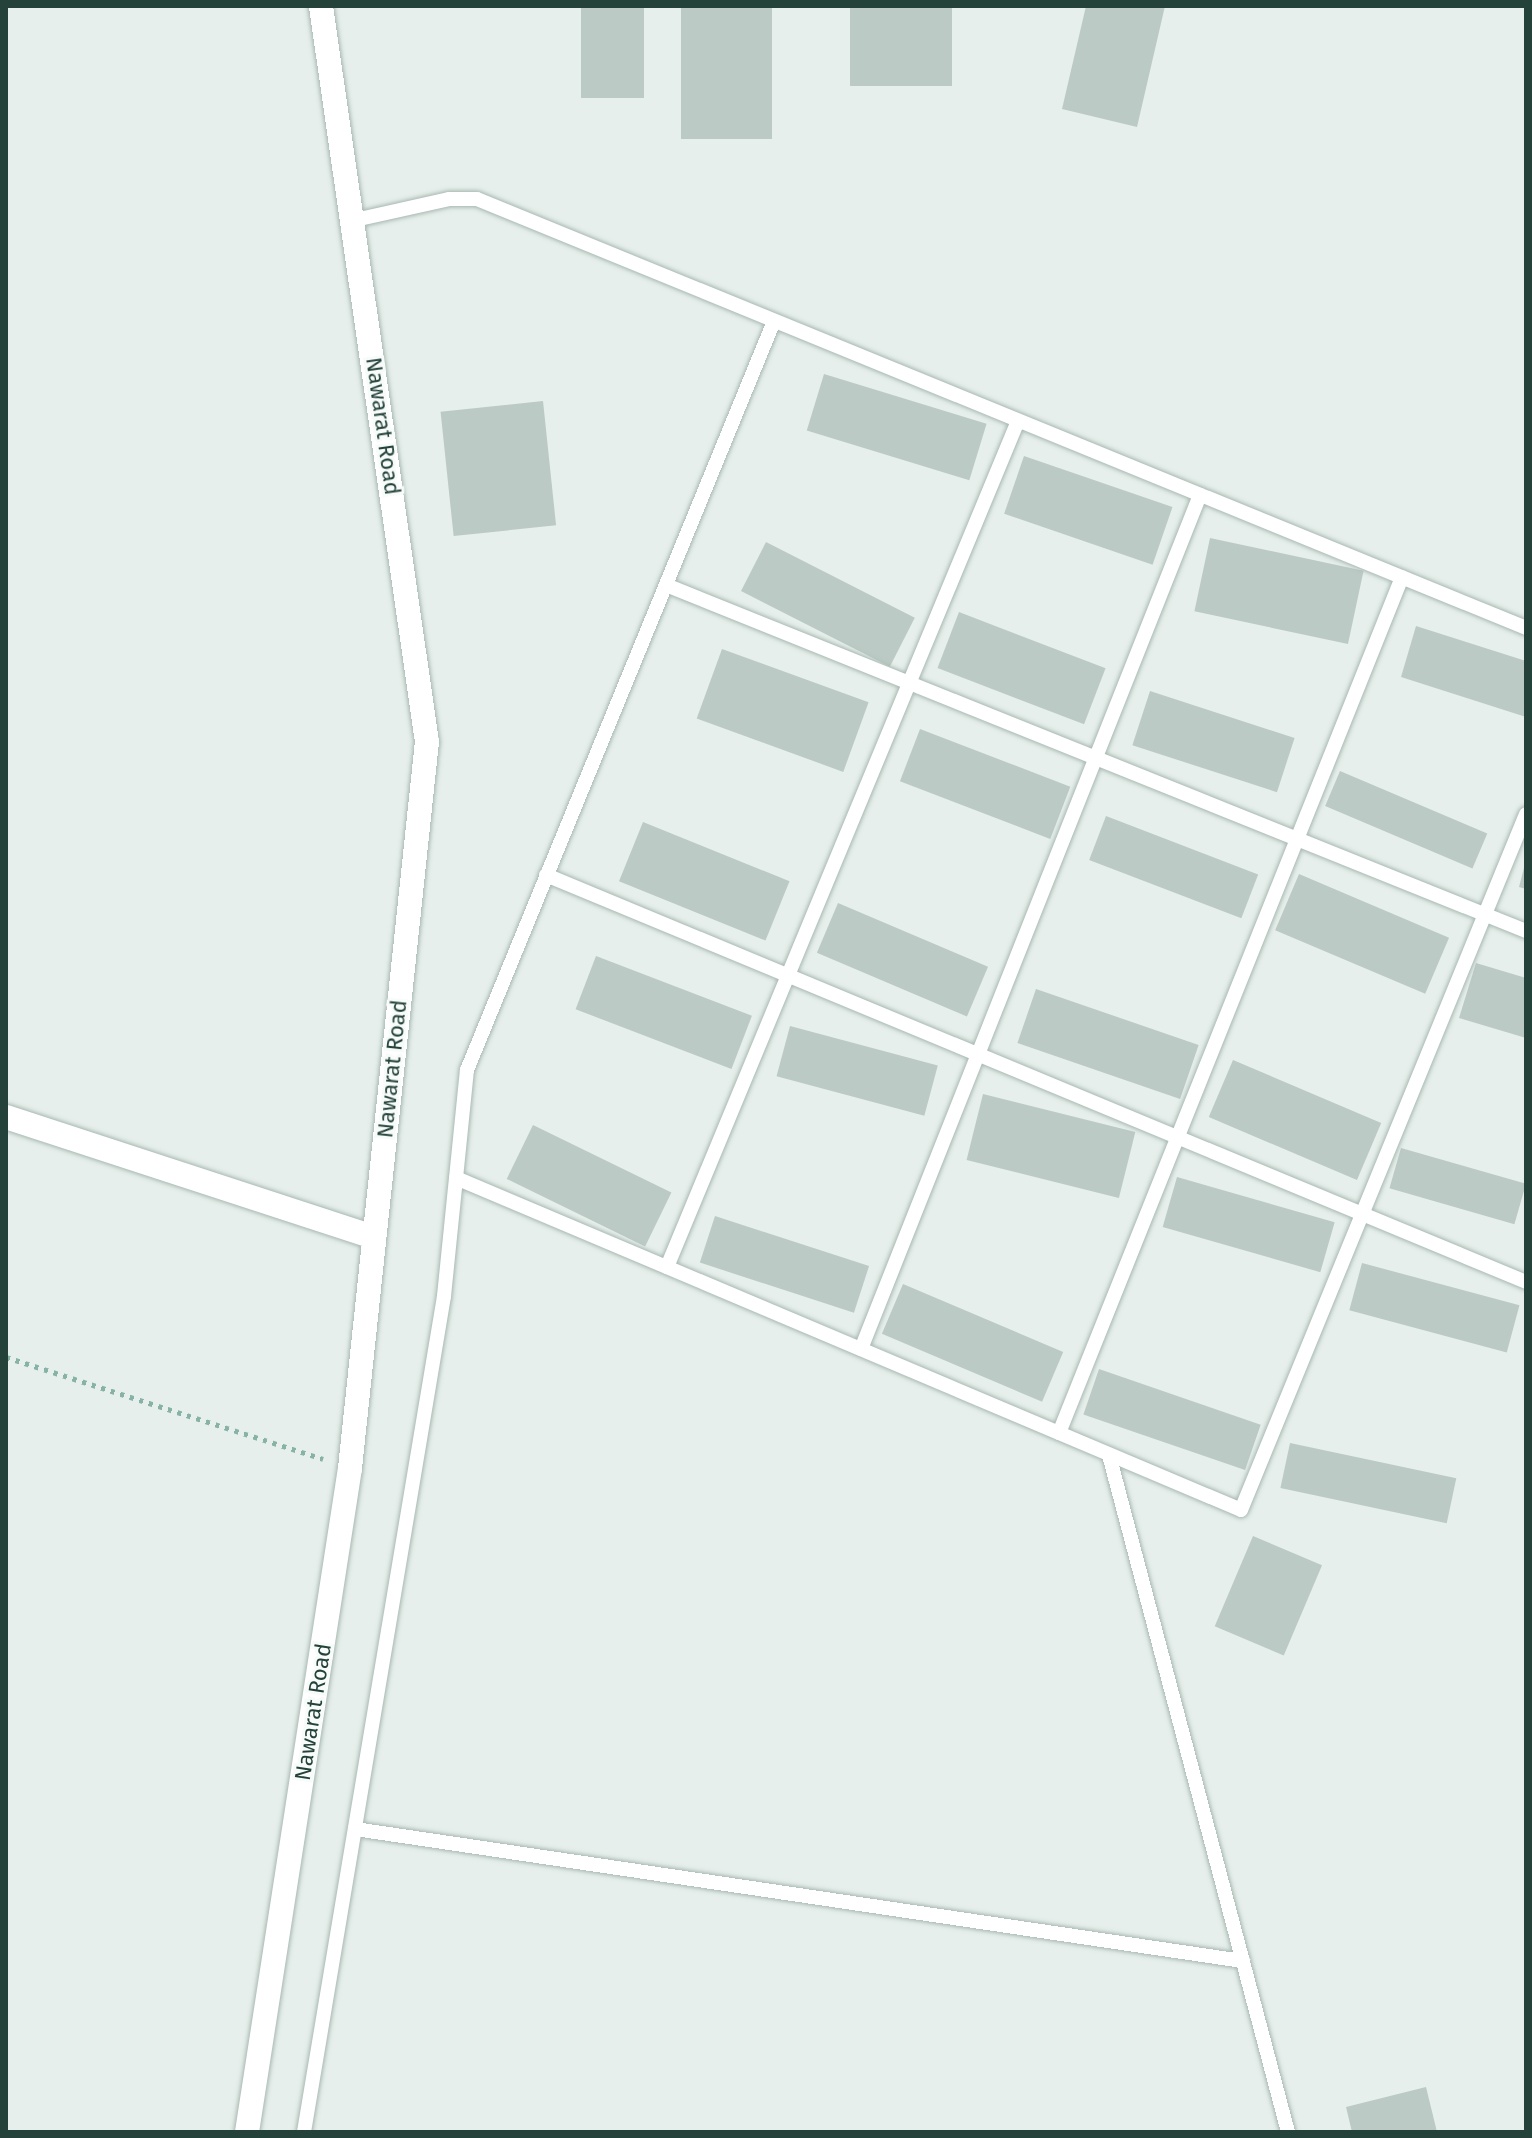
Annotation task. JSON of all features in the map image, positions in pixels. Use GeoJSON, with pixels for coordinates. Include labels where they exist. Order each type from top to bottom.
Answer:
{"type":"FeatureCollection","features":[{"type":"Feature","properties":{"kind":"street","name":"Nawarat Road"},"geometry":{"type":"LineString","coordinates":[[247,2132],[350,1468],[427,742],[355,220],[321,6]]}},
{"type":"Feature","properties":{"kind":"street"},"geometry":{"type":"LineString","coordinates":[[6,1117],[374,1237]]}},
{"type":"Feature","properties":{"kind":"lane"},"geometry":{"type":"LineString","coordinates":[[355,220],[449,199],[477,199],[1526,628]]}},
{"type":"Feature","properties":{"kind":"lane"},"geometry":{"type":"LineString","coordinates":[[304,2132],[444,1296],[467,1070],[774,321]]}},
{"type":"Feature","properties":{"kind":"lane"},"geometry":{"type":"LineString","coordinates":[[667,1267],[1018,421]]}},
{"type":"Feature","properties":{"kind":"lane"},"geometry":{"type":"LineString","coordinates":[[861,1349],[1200,495]]}},
{"type":"Feature","properties":{"kind":"lane"},"geometry":{"type":"LineString","coordinates":[[1059,1433],[1402,577]]}},
{"type":"Feature","properties":{"kind":"lane"},"geometry":{"type":"LineString","coordinates":[[666,585],[1526,931]]}},
{"type":"Feature","properties":{"kind":"lane"},"geometry":{"type":"LineString","coordinates":[[456,1178],[1241,1510],[1526,814]]}},
{"type":"Feature","properties":{"kind":"lane"},"geometry":{"type":"LineString","coordinates":[[546,875],[1526,1282]]}},
{"type":"Feature","properties":{"kind":"lane"},"geometry":{"type":"LineString","coordinates":[[1109,1455],[1288,2132]]}},
{"type":"Feature","properties":{"kind":"lane"},"geometry":{"type":"LineString","coordinates":[[355,1829],[1243,1961]]}},
{"type":"Feature","properties":{"kind":"path"},"geometry":{"type":"LineString","coordinates":[[6,1357],[350,1468]]}},
{"type":"Feature","properties":{"kind":"building"},"geometry":{"type":"Polygon","coordinates":[[[581,6],[644,6],[644,98],[581,98],[581,6]]]}},
{"type":"Feature","properties":{"kind":"building"},"geometry":{"type":"Polygon","coordinates":[[[681,6],[772,6],[772,139],[681,139],[681,6]]]}},
{"type":"Feature","properties":{"kind":"building"},"geometry":{"type":"Polygon","coordinates":[[[850,6],[952,6],[952,86],[850,86],[850,6]]]}},
{"type":"Feature","properties":{"kind":"building"},"geometry":{"type":"Polygon","coordinates":[[[1086,6],[1165,6],[1137,127],[1062,109],[1086,6]]]}},
{"type":"Feature","properties":{"kind":"building"},"geometry":{"type":"Polygon","coordinates":[[[824,374],[987,424],[969,480],[807,430],[824,374]]]}},
{"type":"Feature","properties":{"kind":"building"},"geometry":{"type":"Polygon","coordinates":[[[543,401],[556,525],[454,536],[441,412],[543,401]]]}},
{"type":"Feature","properties":{"kind":"building"},"geometry":{"type":"Polygon","coordinates":[[[1024,456],[1172,507],[1153,565],[1004,514],[1024,456]]]}},
{"type":"Feature","properties":{"kind":"building"},"geometry":{"type":"Polygon","coordinates":[[[1210,538],[1364,571],[1348,644],[1194,611],[1210,538]]]}},
{"type":"Feature","properties":{"kind":"building"},"geometry":{"type":"Polygon","coordinates":[[[766,542],[915,618],[890,667],[741,591],[766,542]]]}},
{"type":"Feature","properties":{"kind":"building"},"geometry":{"type":"Polygon","coordinates":[[[959,612],[1106,668],[1084,724],[937,668],[959,612]]]}},
{"type":"Feature","properties":{"kind":"building"},"geometry":{"type":"Polygon","coordinates":[[[1416,626],[1526,661],[1526,717],[1401,677],[1416,626]]]}},
{"type":"Feature","properties":{"kind":"building"},"geometry":{"type":"Polygon","coordinates":[[[722,649],[869,702],[843,772],[697,719],[722,649]]]}},
{"type":"Feature","properties":{"kind":"building"},"geometry":{"type":"Polygon","coordinates":[[[1150,691],[1295,738],[1277,792],[1132,745],[1150,691]]]}},
{"type":"Feature","properties":{"kind":"building"},"geometry":{"type":"Polygon","coordinates":[[[920,729],[1070,787],[1050,839],[900,781],[920,729]]]}},
{"type":"Feature","properties":{"kind":"building"},"geometry":{"type":"Polygon","coordinates":[[[1340,771],[1487,834],[1472,868],[1325,806],[1340,771]]]}},
{"type":"Feature","properties":{"kind":"building"},"geometry":{"type":"Polygon","coordinates":[[[1106,816],[1258,874],[1241,918],[1089,860],[1106,816]]]}},
{"type":"Feature","properties":{"kind":"building"},"geometry":{"type":"Polygon","coordinates":[[[643,822],[789,881],[766,941],[619,881],[643,822]]]}},
{"type":"Feature","properties":{"kind":"building"},"geometry":{"type":"Polygon","coordinates":[[[1526,865],[1526,889],[1519,887],[1526,865]]]}},
{"type":"Feature","properties":{"kind":"building"},"geometry":{"type":"Polygon","coordinates":[[[1299,874],[1449,938],[1425,994],[1275,930],[1299,874]]]}},
{"type":"Feature","properties":{"kind":"building"},"geometry":{"type":"Polygon","coordinates":[[[838,903],[988,967],[967,1016],[817,953],[838,903]]]}},
{"type":"Feature","properties":{"kind":"building"},"geometry":{"type":"Polygon","coordinates":[[[596,956],[752,1016],[731,1069],[576,1009],[596,956]]]}},
{"type":"Feature","properties":{"kind":"building"},"geometry":{"type":"Polygon","coordinates":[[[1476,963],[1526,978],[1526,1038],[1459,1018],[1476,963]]]}},
{"type":"Feature","properties":{"kind":"building"},"geometry":{"type":"Polygon","coordinates":[[[1036,989],[1199,1045],[1180,1099],[1017,1043],[1036,989]]]}},
{"type":"Feature","properties":{"kind":"building"},"geometry":{"type":"Polygon","coordinates":[[[790,1026],[938,1066],[924,1116],[777,1076],[790,1026]]]}},
{"type":"Feature","properties":{"kind":"building"},"geometry":{"type":"Polygon","coordinates":[[[1233,1060],[1381,1123],[1357,1180],[1209,1117],[1233,1060]]]}},
{"type":"Feature","properties":{"kind":"building"},"geometry":{"type":"Polygon","coordinates":[[[983,1094],[1135,1132],[1119,1198],[967,1160],[983,1094]]]}},
{"type":"Feature","properties":{"kind":"building"},"geometry":{"type":"Polygon","coordinates":[[[533,1125],[671,1193],[645,1246],[507,1179],[533,1125]]]}},
{"type":"Feature","properties":{"kind":"building"},"geometry":{"type":"Polygon","coordinates":[[[1401,1148],[1526,1184],[1514,1224],[1389,1188],[1401,1148]]]}},
{"type":"Feature","properties":{"kind":"building"},"geometry":{"type":"Polygon","coordinates":[[[1177,1177],[1335,1222],[1320,1272],[1163,1227],[1177,1177]]]}},
{"type":"Feature","properties":{"kind":"building"},"geometry":{"type":"Polygon","coordinates":[[[715,1216],[869,1266],[854,1313],[700,1263],[715,1216]]]}},
{"type":"Feature","properties":{"kind":"building"},"geometry":{"type":"Polygon","coordinates":[[[1362,1263],[1519,1305],[1507,1353],[1349,1310],[1362,1263]]]}},
{"type":"Feature","properties":{"kind":"building"},"geometry":{"type":"Polygon","coordinates":[[[903,1284],[1063,1352],[1042,1402],[882,1334],[903,1284]]]}},
{"type":"Feature","properties":{"kind":"building"},"geometry":{"type":"Polygon","coordinates":[[[1099,1369],[1261,1425],[1245,1470],[1083,1414],[1099,1369]]]}},
{"type":"Feature","properties":{"kind":"building"},"geometry":{"type":"Polygon","coordinates":[[[1290,1443],[1456,1478],[1447,1523],[1280,1488],[1290,1443]]]}},
{"type":"Feature","properties":{"kind":"building"},"geometry":{"type":"Polygon","coordinates":[[[1253,1536],[1322,1565],[1284,1656],[1215,1626],[1253,1536]]]}},
{"type":"Feature","properties":{"kind":"building"},"geometry":{"type":"Polygon","coordinates":[[[1426,2087],[1437,2132],[1352,2132],[1346,2107],[1426,2087]]]}}]}
